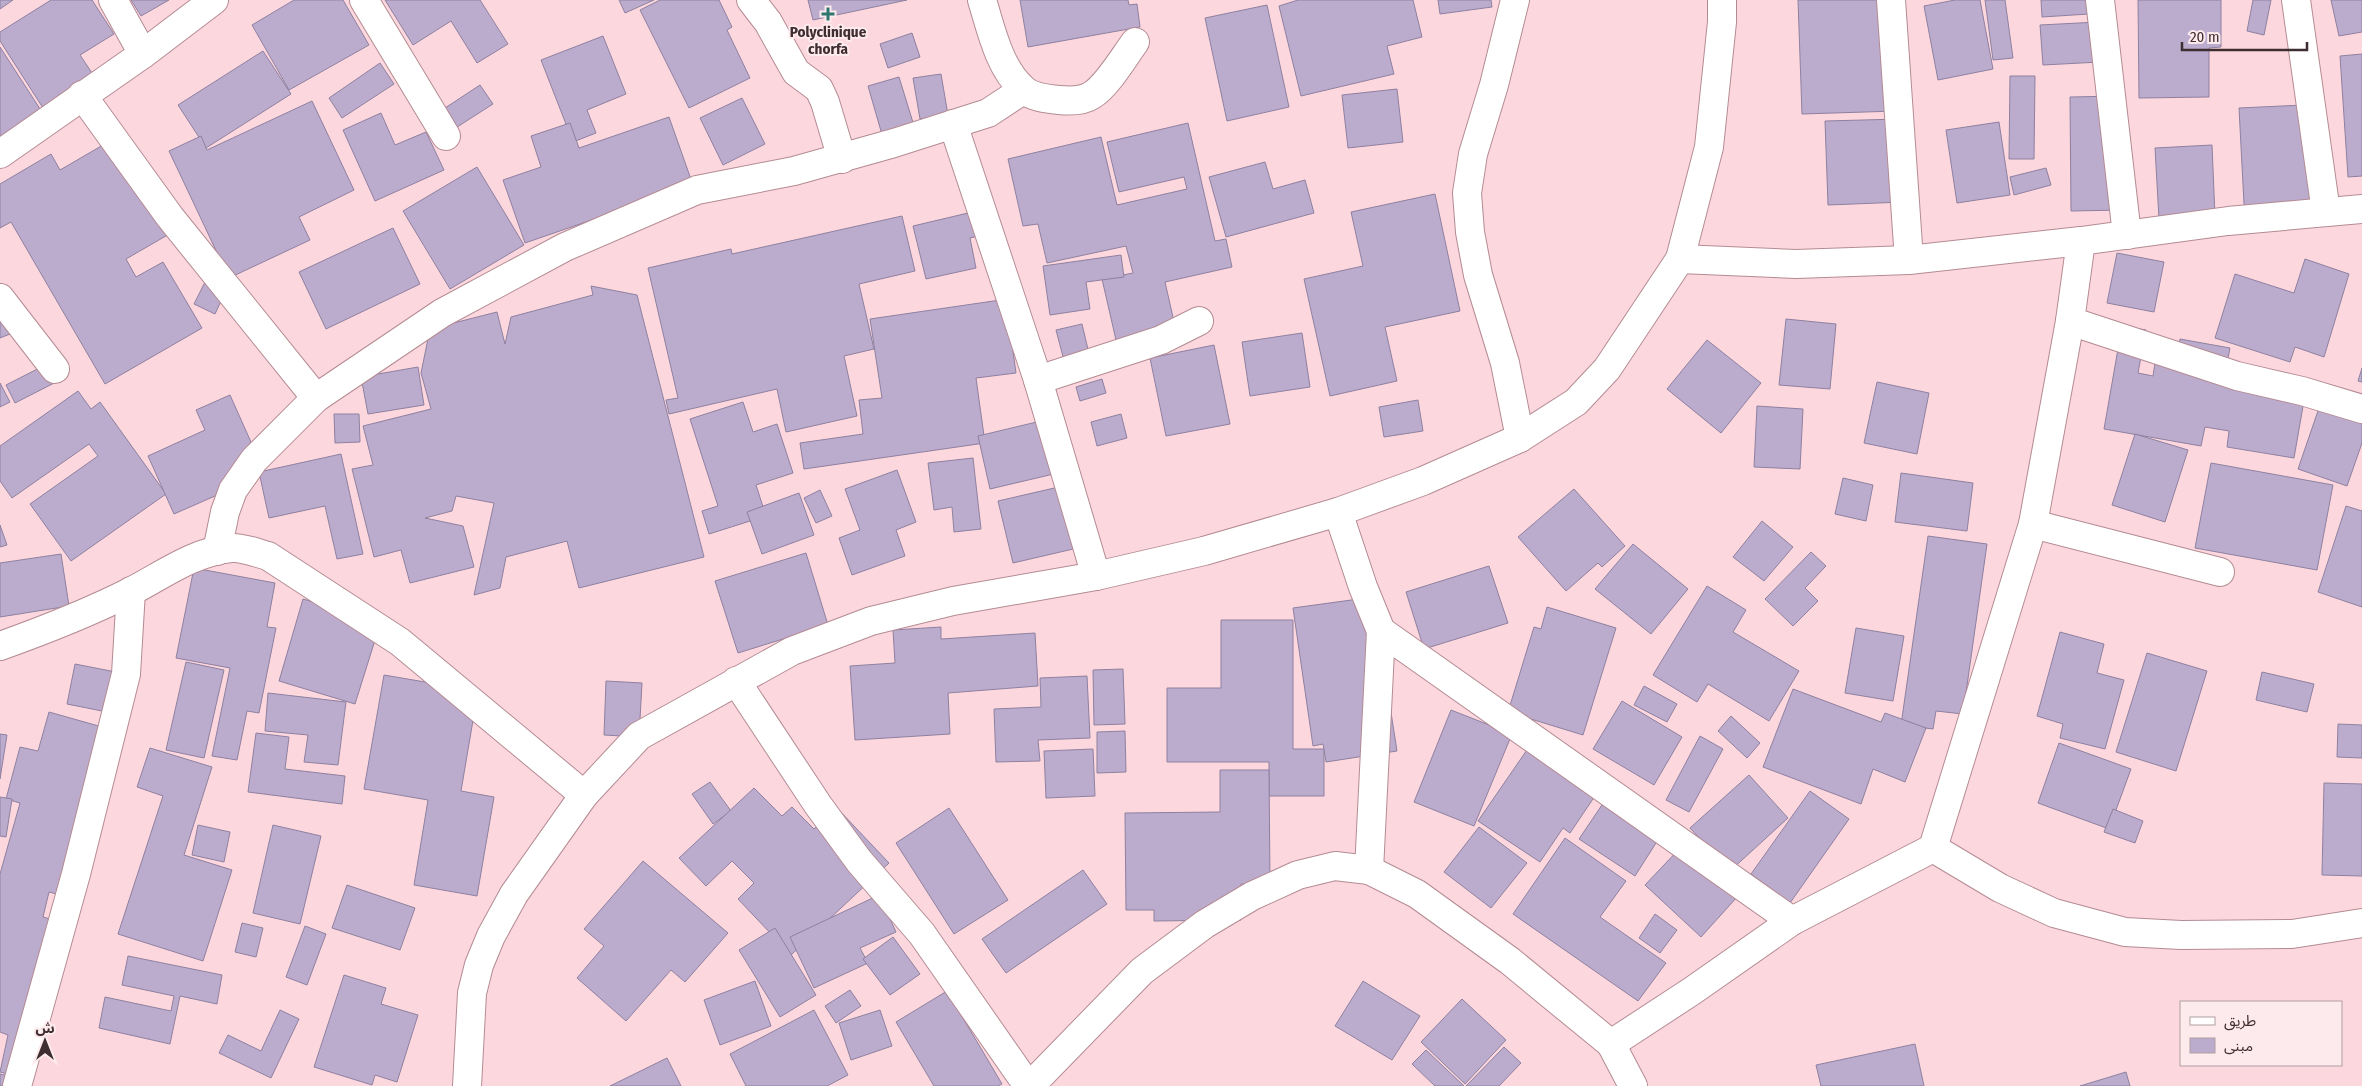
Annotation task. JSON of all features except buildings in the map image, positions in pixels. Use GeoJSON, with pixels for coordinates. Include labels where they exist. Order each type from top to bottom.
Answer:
{"type":"FeatureCollection","features":[{"type":"Feature","properties":{"kind":"street"},"geometry":{"type":"LineString","coordinates":[[113,0],[144,54]]}},
{"type":"Feature","properties":{"kind":"street"},"geometry":{"type":"LineString","coordinates":[[0,154],[82,95],[144,54],[214,0]]}},
{"type":"Feature","properties":{"kind":"street"},"geometry":{"type":"LineString","coordinates":[[364,0],[446,136]]}},
{"type":"Feature","properties":{"kind":"street"},"geometry":{"type":"LineString","coordinates":[[751,0],[768,22],[796,72],[819,89],[826,102],[842,159]]}},
{"type":"Feature","properties":{"kind":"street"},"geometry":{"type":"LineString","coordinates":[[982,0],[999,52],[1011,74],[1023,90],[1046,99],[1070,101],[1092,96],[1135,42]]}},
{"type":"Feature","properties":{"kind":"street"},"geometry":{"type":"LineString","coordinates":[[1515,0],[1494,85],[1475,147],[1467,193],[1470,232],[1478,275],[1505,363],[1520,438]]}},
{"type":"Feature","properties":{"kind":"street"},"geometry":{"type":"LineString","coordinates":[[466,1086],[472,992],[479,965],[491,936],[514,894],[584,795],[639,736],[792,651],[871,621],[953,602],[1096,576],[1204,551],[1338,512],[1424,480],[1520,438],[1576,402],[1607,369],[1680,259],[1709,147],[1722,22],[1722,0]]}},
{"type":"Feature","properties":{"kind":"street"},"geometry":{"type":"LineString","coordinates":[[1891,0],[1909,260]]}},
{"type":"Feature","properties":{"kind":"street"},"geometry":{"type":"LineString","coordinates":[[2100,0],[2127,235]]}},
{"type":"Feature","properties":{"kind":"street"},"geometry":{"type":"LineString","coordinates":[[2296,0],[2326,212]]}},
{"type":"Feature","properties":{"kind":"street"},"geometry":{"type":"LineString","coordinates":[[217,551],[225,512],[233,490],[254,460],[316,398],[442,313],[565,247],[697,190],[794,171],[842,159],[988,113],[1023,90]]}},
{"type":"Feature","properties":{"kind":"street"},"geometry":{"type":"LineString","coordinates":[[82,95],[170,217],[316,398]]}},
{"type":"Feature","properties":{"kind":"street"},"geometry":{"type":"LineString","coordinates":[[953,124],[1038,380],[1096,576]]}},
{"type":"Feature","properties":{"kind":"street"},"geometry":{"type":"LineString","coordinates":[[1680,259],[1796,264],[1909,260],[2081,242],[2228,222],[2362,210]]}},
{"type":"Feature","properties":{"kind":"street"},"geometry":{"type":"LineString","coordinates":[[1611,1044],[1692,991],[1792,921],[1933,848],[2033,524],[2070,321],[2081,242]]}},
{"type":"Feature","properties":{"kind":"street"},"geometry":{"type":"LineString","coordinates":[[0,298],[56,369]]}},
{"type":"Feature","properties":{"kind":"street"},"geometry":{"type":"LineString","coordinates":[[1038,380],[1161,340],[1199,321]]}},
{"type":"Feature","properties":{"kind":"street"},"geometry":{"type":"LineString","coordinates":[[2070,321],[2237,376],[2302,391],[2362,409]]}},
{"type":"Feature","properties":{"kind":"street"},"geometry":{"type":"LineString","coordinates":[[1338,512],[1363,587],[1381,631],[1369,870]]}},
{"type":"Feature","properties":{"kind":"street"},"geometry":{"type":"LineString","coordinates":[[2033,524],[2220,572]]}},
{"type":"Feature","properties":{"kind":"street"},"geometry":{"type":"LineString","coordinates":[[0,646],[73,619],[131,591],[170,568],[217,551],[233,548],[268,556],[400,642],[584,795]]}},
{"type":"Feature","properties":{"kind":"street"},"geometry":{"type":"LineString","coordinates":[[17,1086],[76,874],[126,674],[131,591]]}},
{"type":"Feature","properties":{"kind":"street"},"geometry":{"type":"LineString","coordinates":[[1381,631],[1792,921]]}},
{"type":"Feature","properties":{"kind":"street"},"geometry":{"type":"LineString","coordinates":[[736,681],[818,805],[859,860],[922,934],[1028,1086],[1142,971],[1206,924],[1252,896],[1298,875],[1336,866],[1369,870],[1425,899],[1510,961],[1611,1044],[1633,1086]]}},
{"type":"Feature","properties":{"kind":"street"},"geometry":{"type":"LineString","coordinates":[[1933,848],[2000,888],[2054,913],[2124,932],[2181,935],[2292,934],[2362,923]]}},
{"type":"Feature","properties":{"kind":"place","name":"Polyclinique chorfa"},"geometry":{"type":"Point","coordinates":[828,14]}}]}
